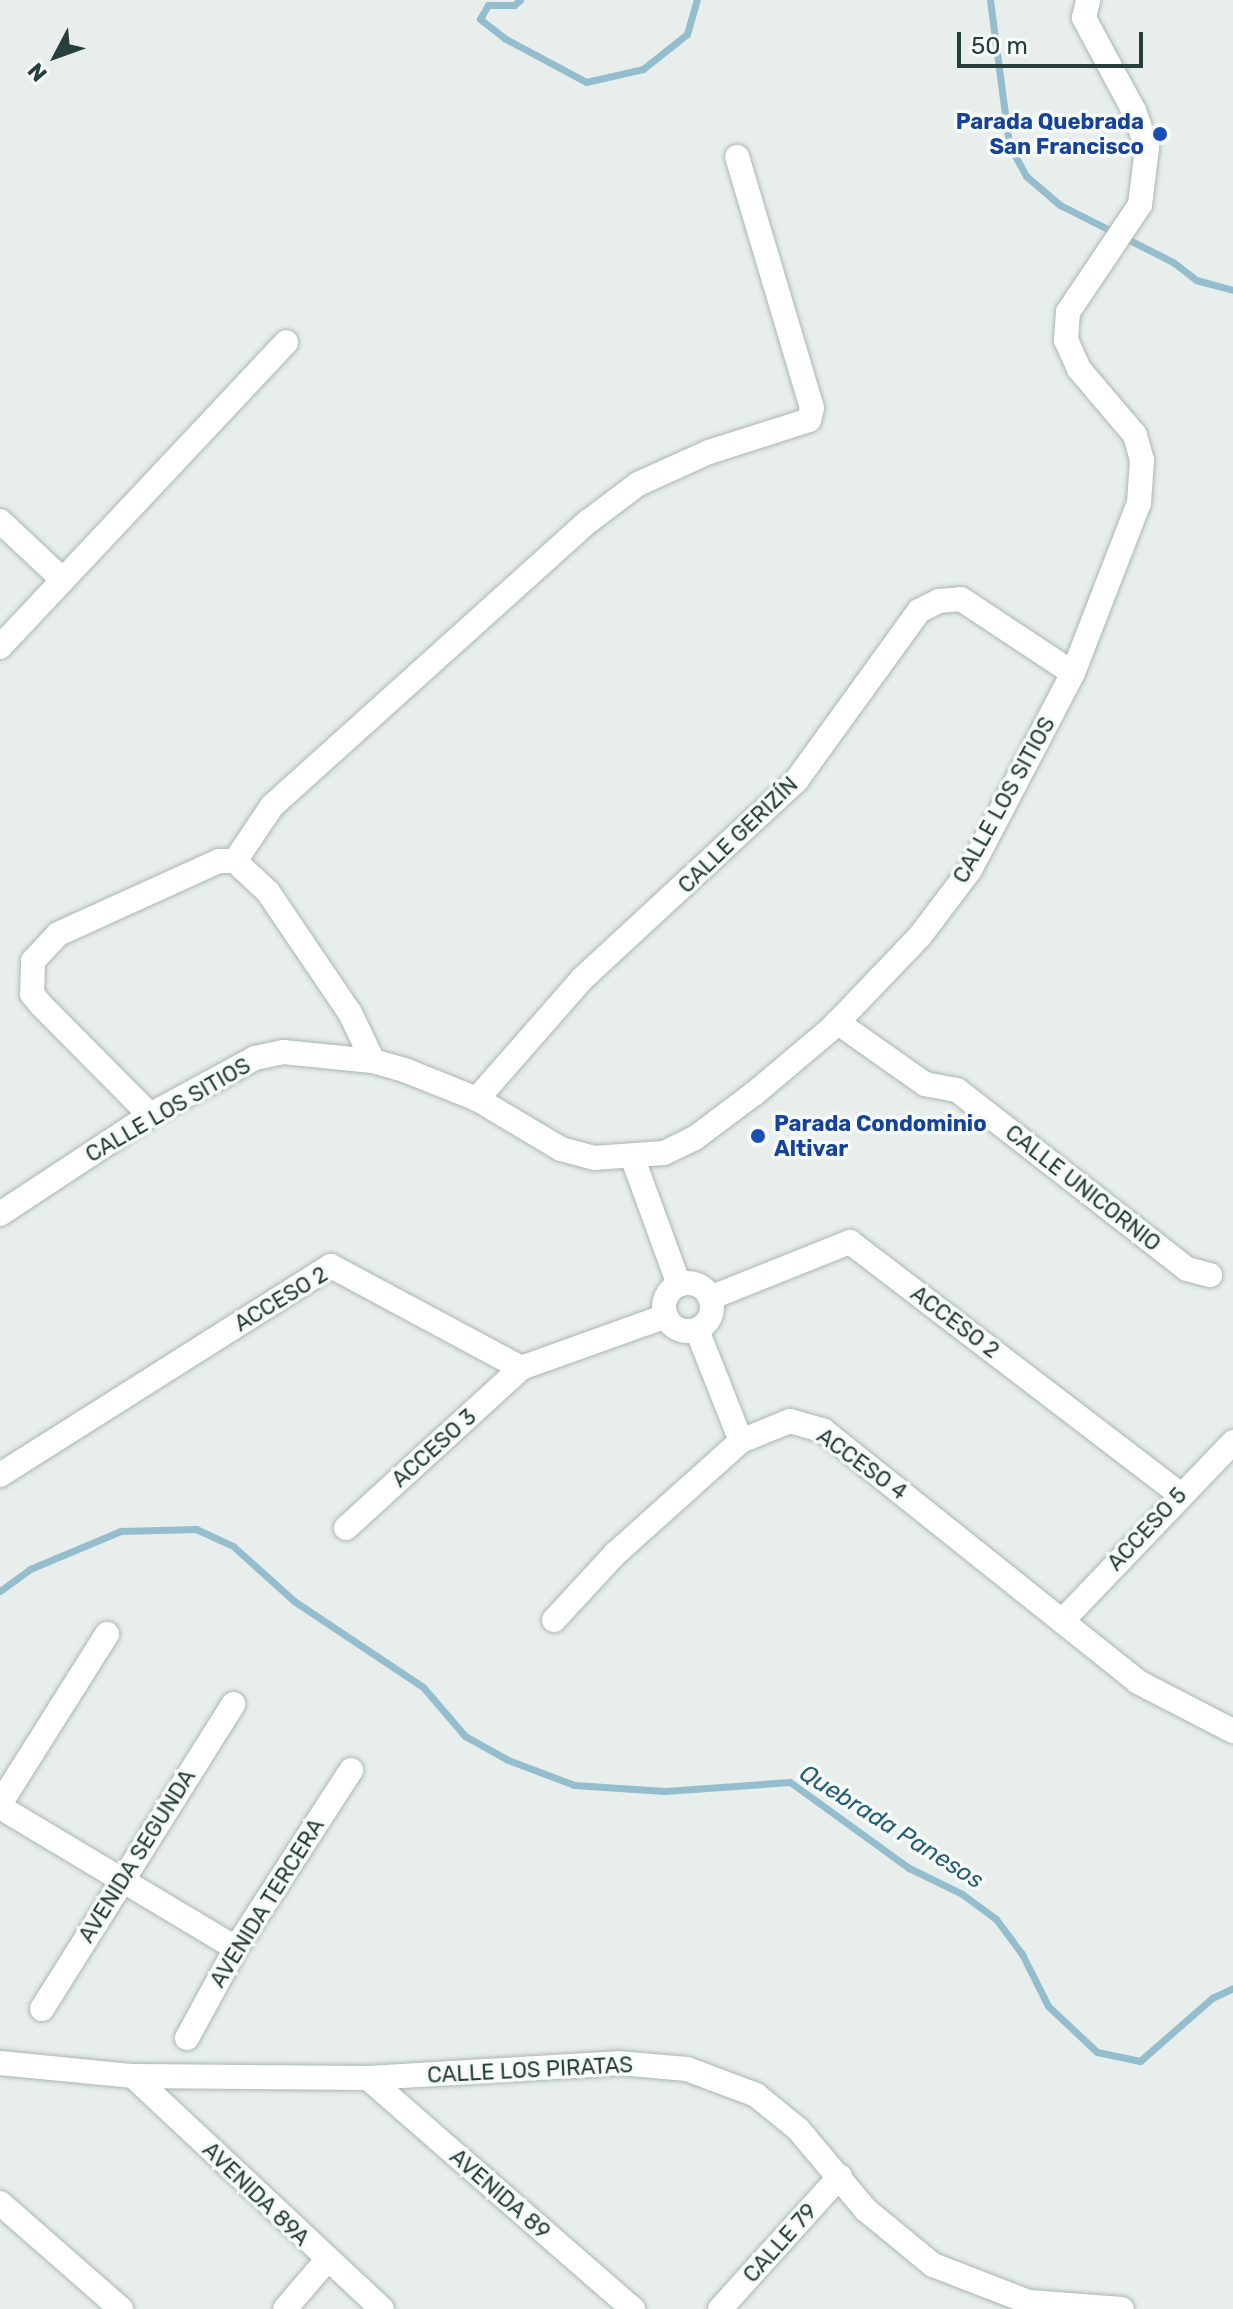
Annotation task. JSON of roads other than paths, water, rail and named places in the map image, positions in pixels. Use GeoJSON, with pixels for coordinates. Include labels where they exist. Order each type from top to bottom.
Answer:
{"type":"FeatureCollection","features":[{"type":"Feature","properties":{"kind":"street","name":"CALLE LOS SITIOS"},"geometry":{"type":"LineString","coordinates":[[0,1214],[150,1115],[255,1058],[314,1052],[373,1061],[477,1099],[561,1149],[594,1158],[633,1159],[664,1153],[695,1138],[837,1022],[920,936],[970,870],[1073,673],[1139,503],[1142,460],[1135,435],[1079,369],[1066,340],[1068,312],[1089,276],[1140,205],[1147,148],[1134,111],[1084,18],[1088,0]]}},
{"type":"Feature","properties":{"kind":"street"},"geometry":{"type":"LineString","coordinates":[[150,1115],[32,994],[33,961],[58,934],[205,865],[235,861],[272,806],[589,521],[638,484],[709,452],[809,420],[812,408],[737,157]]}},
{"type":"Feature","properties":{"kind":"street"},"geometry":{"type":"LineString","coordinates":[[0,647],[61,578],[286,342]]}},
{"type":"Feature","properties":{"kind":"street"},"geometry":{"type":"LineString","coordinates":[[0,521],[61,578]]}},
{"type":"Feature","properties":{"kind":"street","name":"CALLE GERIZÍN"},"geometry":{"type":"LineString","coordinates":[[477,1099],[582,979],[796,781],[919,611],[939,601],[961,599],[1073,673]]}},
{"type":"Feature","properties":{"kind":"street"},"geometry":{"type":"LineString","coordinates":[[235,861],[268,892],[350,1013],[373,1061]]}},
{"type":"Feature","properties":{"kind":"street","name":"CALLE UNICORNIO"},"geometry":{"type":"LineString","coordinates":[[837,1022],[925,1084],[957,1090],[1187,1269],[1210,1275]]}},
{"type":"Feature","properties":{"kind":"street"},"geometry":{"type":"LineString","coordinates":[[633,1159],[679,1285]]}},
{"type":"Feature","properties":{"kind":"street","name":"ACCESO 2"},"geometry":{"type":"LineString","coordinates":[[710,1298],[850,1242],[1180,1494]]}},
{"type":"Feature","properties":{"kind":"street","name":"ACCESO 2"},"geometry":{"type":"LineString","coordinates":[[0,1475],[331,1266],[521,1368]]}},
{"type":"Feature","properties":{"kind":"street"},"geometry":{"type":"LineString","coordinates":[[693,1284],[710,1298],[711,1313],[697,1330],[682,1330],[666,1316],[665,1302],[679,1285],[693,1284]]}},
{"type":"Feature","properties":{"kind":"street"},"geometry":{"type":"LineString","coordinates":[[521,1368],[666,1316]]}},
{"type":"Feature","properties":{"kind":"street"},"geometry":{"type":"LineString","coordinates":[[697,1330],[741,1441]]}},
{"type":"Feature","properties":{"kind":"street","name":"ACCESO 3"},"geometry":{"type":"LineString","coordinates":[[346,1528],[521,1368]]}},
{"type":"Feature","properties":{"kind":"street","name":"ACCESO 4"},"geometry":{"type":"LineString","coordinates":[[554,1620],[615,1554],[741,1441],[790,1421],[824,1431],[1064,1619],[1138,1682],[1233,1731]]}},
{"type":"Feature","properties":{"kind":"street","name":"ACCESO 5"},"geometry":{"type":"LineString","coordinates":[[1064,1619],[1180,1494],[1233,1442]]}},
{"type":"Feature","properties":{"kind":"street"},"geometry":{"type":"LineString","coordinates":[[107,1634],[0,1806],[121,1876],[236,1948]]}},
{"type":"Feature","properties":{"kind":"street","name":"AVENIDA SEGUNDA"},"geometry":{"type":"LineString","coordinates":[[42,2009],[121,1876],[233,1704]]}},
{"type":"Feature","properties":{"kind":"street","name":"AVENIDA TERCERA"},"geometry":{"type":"LineString","coordinates":[[187,2038],[236,1948],[351,1770]]}},
{"type":"Feature","properties":{"kind":"street","name":"CALLE LOS PIRATAS"},"geometry":{"type":"LineString","coordinates":[[0,2063],[133,2076],[368,2078],[618,2063],[687,2069],[756,2095],[798,2129],[866,2210],[933,2265],[1029,2302],[1122,2309]]}},
{"type":"Feature","properties":{"kind":"street","name":"AVENIDA 89A"},"geometry":{"type":"LineString","coordinates":[[133,2076],[326,2261],[382,2309]]}},
{"type":"Feature","properties":{"kind":"street","name":"AVENIDA 89"},"geometry":{"type":"LineString","coordinates":[[368,2078],[633,2309]]}},
{"type":"Feature","properties":{"kind":"street","name":"CALLE 79"},"geometry":{"type":"LineString","coordinates":[[720,2309],[840,2176]]}},
{"type":"Feature","properties":{"kind":"street"},"geometry":{"type":"LineString","coordinates":[[0,2203],[121,2309]]}},
{"type":"Feature","properties":{"kind":"street"},"geometry":{"type":"LineString","coordinates":[[285,2309],[326,2261]]}},
{"type":"Feature","properties":{"kind":"waterway"},"geometry":{"type":"LineString","coordinates":[[520,0],[514,5],[488,5],[480,19],[504,38],[586,82],[643,69],[687,34],[697,0]]}},
{"type":"Feature","properties":{"kind":"waterway"},"geometry":{"type":"LineString","coordinates":[[990,0],[1009,145],[1026,176],[1060,205],[1173,262],[1196,280],[1233,290]]}},
{"type":"Feature","properties":{"kind":"waterway","name":"Quebrada Panesos"},"geometry":{"type":"LineString","coordinates":[[0,1591],[30,1569],[121,1531],[196,1529],[233,1546],[294,1601],[423,1687],[465,1736],[508,1760],[574,1785],[665,1791],[790,1782],[909,1868],[962,1894],[996,1919],[1022,1954],[1048,2006],[1097,2052],[1140,2061],[1212,1998],[1233,1988]]}},
{"type":"Feature","properties":{"kind":"place","name":"Parada Quebrada San Francisco"},"geometry":{"type":"Point","coordinates":[1160,134]}},
{"type":"Feature","properties":{"kind":"place","name":"Parada Condominio Altivar"},"geometry":{"type":"Point","coordinates":[758,1136]}}]}
